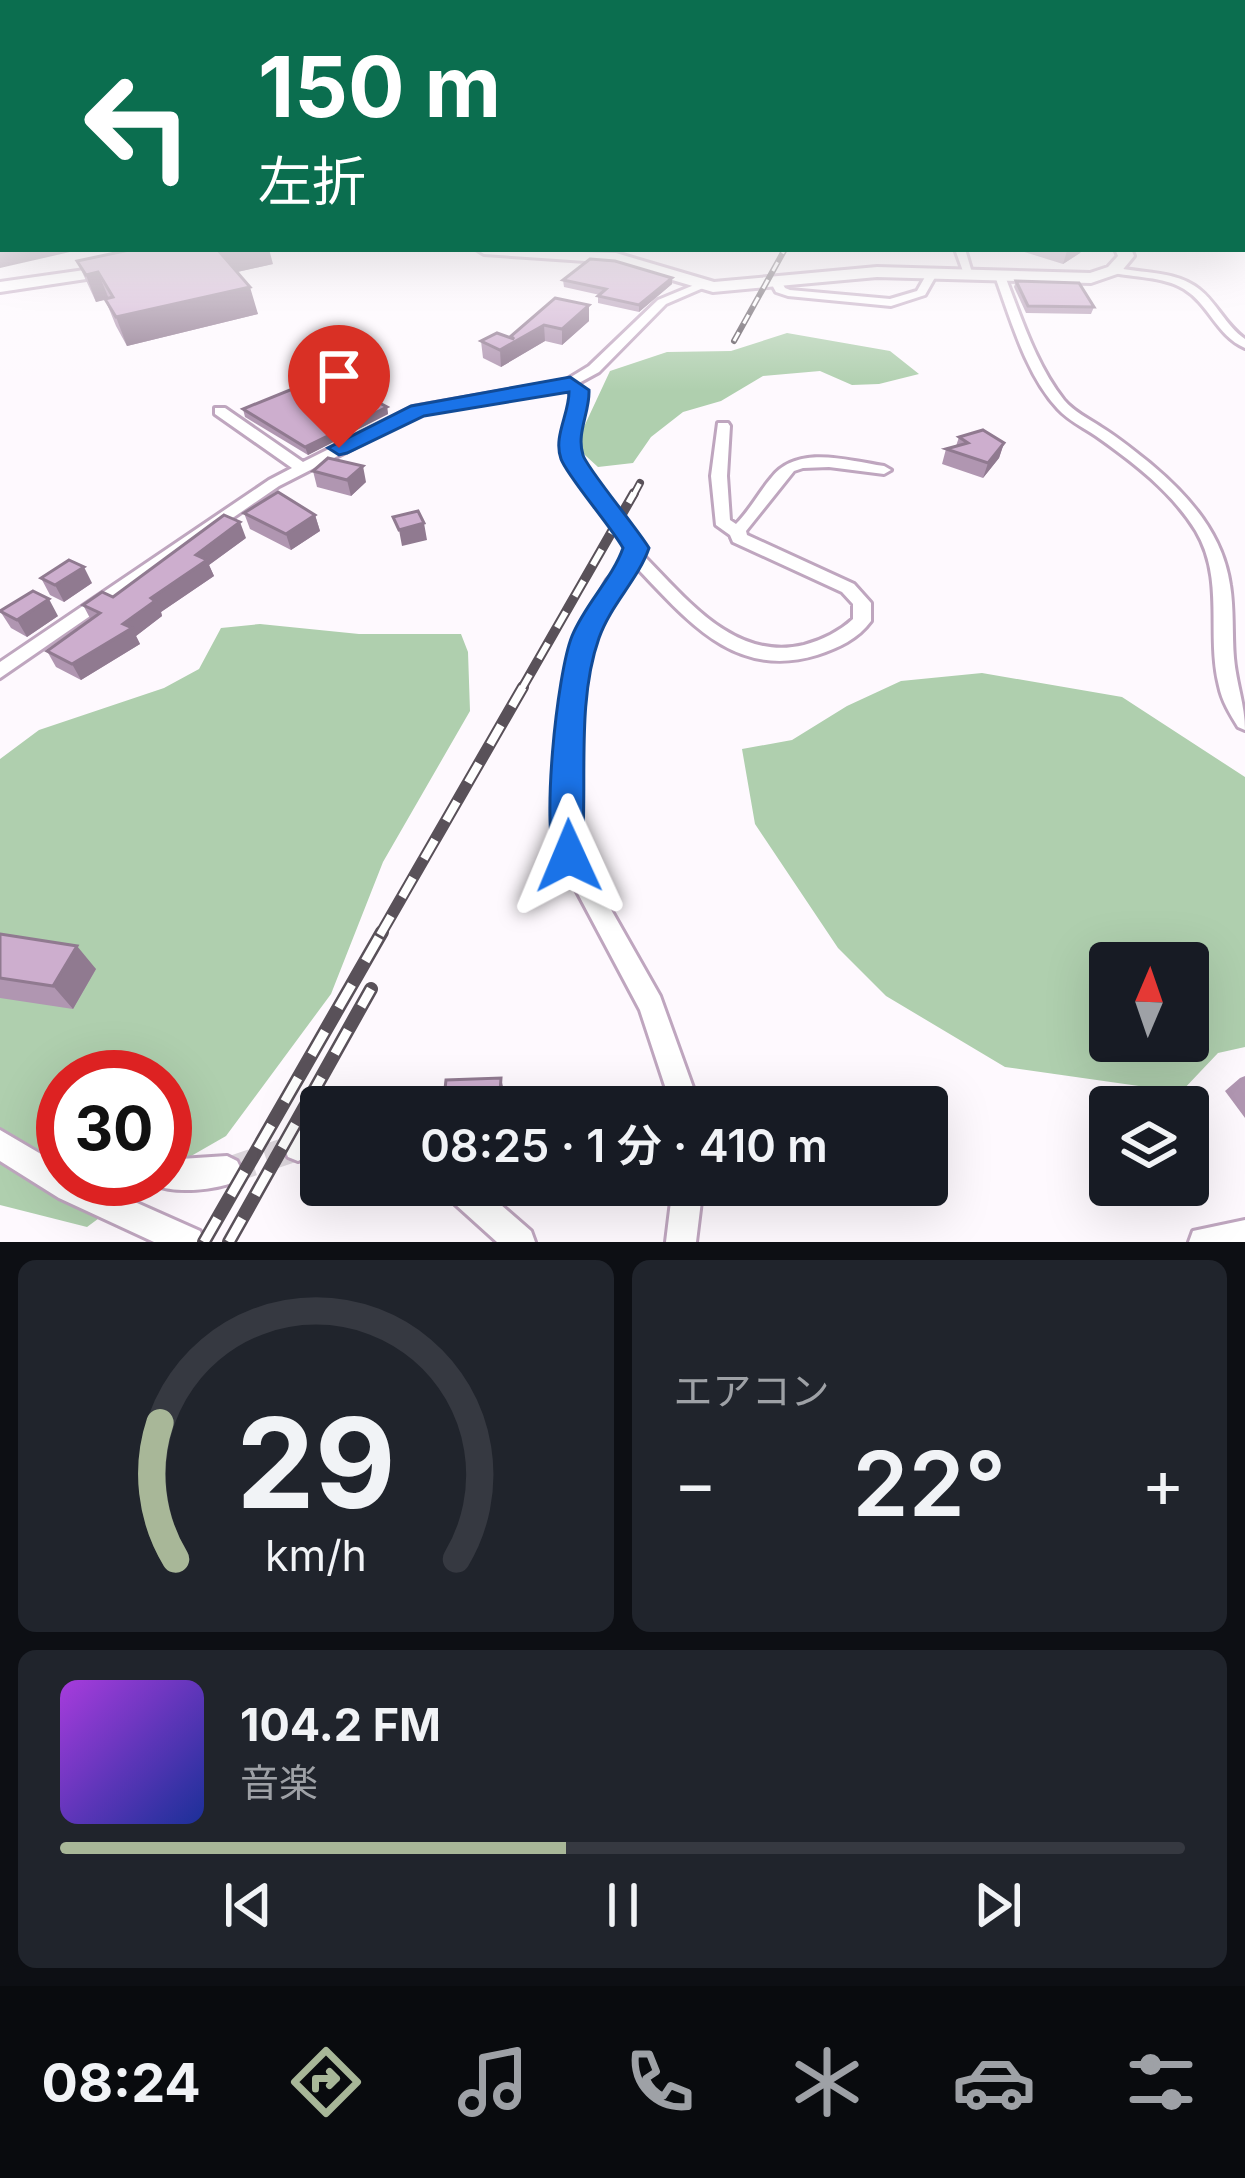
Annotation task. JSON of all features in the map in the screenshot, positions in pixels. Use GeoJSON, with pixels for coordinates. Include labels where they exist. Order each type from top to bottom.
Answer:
{"type":"FeatureCollection","features":[{"type":"Feature","properties":{"kind":"street"},"geometry":{"type":"LineString","coordinates":[[0,287],[84,275]]}},
{"type":"Feature","properties":{"kind":"street"},"geometry":{"type":"LineString","coordinates":[[671,275],[699,286]]}},
{"type":"Feature","properties":{"kind":"street"},"geometry":{"type":"LineString","coordinates":[[0,671],[206,526],[302,468],[418,410],[570,383],[593,369],[662,302],[699,286],[831,275]]}},
{"type":"Feature","properties":{"kind":"street"},"geometry":{"type":"LineString","coordinates":[[776,280],[780,290],[788,292],[891,303],[921,293],[931,275]]}},
{"type":"Feature","properties":{"kind":"street"},"geometry":{"type":"LineString","coordinates":[[984,275],[1069,279],[1089,275]]}},
{"type":"Feature","properties":{"kind":"street"},"geometry":{"type":"LineString","coordinates":[[1146,275],[1191,288],[1218,326],[1245,344]]}},
{"type":"Feature","properties":{"kind":"street"},"geometry":{"type":"LineString","coordinates":[[1000,276],[1060,405],[1145,469],[1183,504],[1210,542],[1226,587],[1235,637],[1227,681],[1235,710],[1245,722]]}},
{"type":"Feature","properties":{"kind":"street"},"geometry":{"type":"LineString","coordinates":[[570,383],[580,398],[571,430],[572,459],[616,513],[636,548],[607,595],[576,664],[566,834],[569,856],[651,1005],[679,1086]]}},
{"type":"Feature","properties":{"kind":"street"},"geometry":{"type":"LineString","coordinates":[[220,411],[302,468]]}},
{"type":"Feature","properties":{"kind":"street"},"geometry":{"type":"LineString","coordinates":[[634,557],[730,646],[777,655],[803,653],[845,637],[862,621],[862,603],[848,588],[760,549],[722,522],[723,427]]}},
{"type":"Feature","properties":{"kind":"street"},"geometry":{"type":"LineString","coordinates":[[739,533],[766,501],[782,471],[793,465],[818,462],[884,470]]}},
{"type":"Feature","properties":{"kind":"street"},"geometry":{"type":"LineString","coordinates":[[0,1144],[36,1163]]}},
{"type":"Feature","properties":{"kind":"street"},"geometry":{"type":"LineString","coordinates":[[192,1173],[226,1171]]}},
{"type":"Feature","properties":{"kind":"street"},"geometry":{"type":"LineString","coordinates":[[118,1206],[189,1242]]}},
{"type":"Feature","properties":{"kind":"street"},"geometry":{"type":"LineString","coordinates":[[479,1206],[520,1242]]}},
{"type":"Feature","properties":{"kind":"street"},"geometry":{"type":"LineString","coordinates":[[681,1242],[685,1206]]}},
{"type":"Feature","properties":{"kind":"street"},"geometry":{"type":"LineString","coordinates":[[1204,1242],[1245,1234]]}},
{"type":"Feature","properties":{"kind":"green space"},"geometry":{"type":"Polygon","coordinates":[[[787,333],[890,351],[919,374],[852,385],[820,371],[763,376],[721,401],[683,412],[651,437],[633,463],[598,467],[575,446],[610,371],[667,352],[731,351],[787,333]]]}},
{"type":"Feature","properties":{"kind":"green space"},"geometry":{"type":"Polygon","coordinates":[[[260,624],[359,634],[461,634],[468,652],[470,711],[383,862],[331,994],[226,1136],[192,1156],[192,1050],[36,1050],[36,1206],[115,1206],[87,1227],[0,1205],[0,759],[39,730],[164,688],[199,669],[221,628],[260,624]]]}},
{"type":"Feature","properties":{"kind":"green space"},"geometry":{"type":"Polygon","coordinates":[[[982,673],[1122,697],[1245,777],[1245,1047],[1218,1053],[1187,1086],[1139,1086],[1005,1067],[886,996],[838,948],[755,824],[742,749],[792,740],[847,706],[901,681],[982,673]]]}},
{"type":"Feature","properties":{"kind":"building"},"geometry":{"type":"Polygon","coordinates":[[[100,275],[240,275],[250,287],[116,317],[105,299],[113,297],[100,275]]]}},
{"type":"Feature","properties":{"kind":"building"},"geometry":{"type":"Polygon","coordinates":[[[569,275],[672,278],[639,305],[598,296],[606,289],[563,280],[569,275]]]}},
{"type":"Feature","properties":{"kind":"building"},"geometry":{"type":"Polygon","coordinates":[[[1016,281],[1079,283],[1094,307],[1028,306],[1016,281]]]}},
{"type":"Feature","properties":{"kind":"building"},"geometry":{"type":"Polygon","coordinates":[[[555,298],[589,305],[562,329],[544,325],[500,350],[481,341],[497,333],[514,339],[511,336],[555,298]]]}},
{"type":"Feature","properties":{"kind":"building"},"geometry":{"type":"Polygon","coordinates":[[[327,375],[387,407],[305,447],[243,409],[327,375]]]}},
{"type":"Feature","properties":{"kind":"building"},"geometry":{"type":"Polygon","coordinates":[[[983,430],[1004,443],[988,463],[946,449],[968,443],[959,437],[983,430]]]}},
{"type":"Feature","properties":{"kind":"building"},"geometry":{"type":"Polygon","coordinates":[[[328,458],[363,466],[347,480],[313,471],[328,458]]]}},
{"type":"Feature","properties":{"kind":"building"},"geometry":{"type":"Polygon","coordinates":[[[278,492],[315,515],[286,534],[244,513],[278,492]]]}},
{"type":"Feature","properties":{"kind":"building"},"geometry":{"type":"Polygon","coordinates":[[[418,511],[424,523],[399,530],[393,517],[418,511]]]}},
{"type":"Feature","properties":{"kind":"building"},"geometry":{"type":"Polygon","coordinates":[[[224,515],[240,522],[196,555],[207,560],[151,598],[155,601],[123,624],[132,628],[72,664],[47,651],[100,613],[83,605],[102,592],[113,597],[224,515]]]}},
{"type":"Feature","properties":{"kind":"building"},"geometry":{"type":"Polygon","coordinates":[[[69,560],[84,567],[55,585],[41,578],[69,560]]]}},
{"type":"Feature","properties":{"kind":"building"},"geometry":{"type":"Polygon","coordinates":[[[33,591],[49,599],[17,620],[0,611],[33,591]]]}},
{"type":"Feature","properties":{"kind":"building"},"geometry":{"type":"Polygon","coordinates":[[[0,934],[77,946],[53,986],[0,978],[0,934]]]}},
{"type":"Feature","properties":{"kind":"building"},"geometry":{"type":"Polygon","coordinates":[[[501,1078],[500,1086],[445,1086],[446,1080],[501,1078]]]}},
{"type":"Feature","properties":{"kind":"tunnel"},"geometry":{"type":"LineString","coordinates":[[227,1171],[298,1147]]}},
{"type":"Feature","properties":{"kind":"railway"},"geometry":{"type":"LineString","coordinates":[[734,341],[771,275]]}},
{"type":"Feature","properties":{"kind":"railway"},"geometry":{"type":"LineString","coordinates":[[633,496],[640,483]]}},
{"type":"Feature","properties":{"kind":"railway"},"geometry":{"type":"LineString","coordinates":[[521,690],[634,493]]}},
{"type":"Feature","properties":{"kind":"railway"},"geometry":{"type":"LineString","coordinates":[[380,935],[523,687]]}},
{"type":"Feature","properties":{"kind":"railway"},"geometry":{"type":"LineString","coordinates":[[204,1242],[382,932]]}},
{"type":"Feature","properties":{"kind":"railway"},"geometry":{"type":"LineString","coordinates":[[229,1242],[371,989]]}},
{"type":"Feature","properties":{"kind":"route"},"geometry":{"type":"LineString","coordinates":[[339,448],[418,410],[570,383],[579,390],[571,430],[572,459],[616,513],[636,548],[588,631],[576,664],[567,805],[569,856]]}}]}
